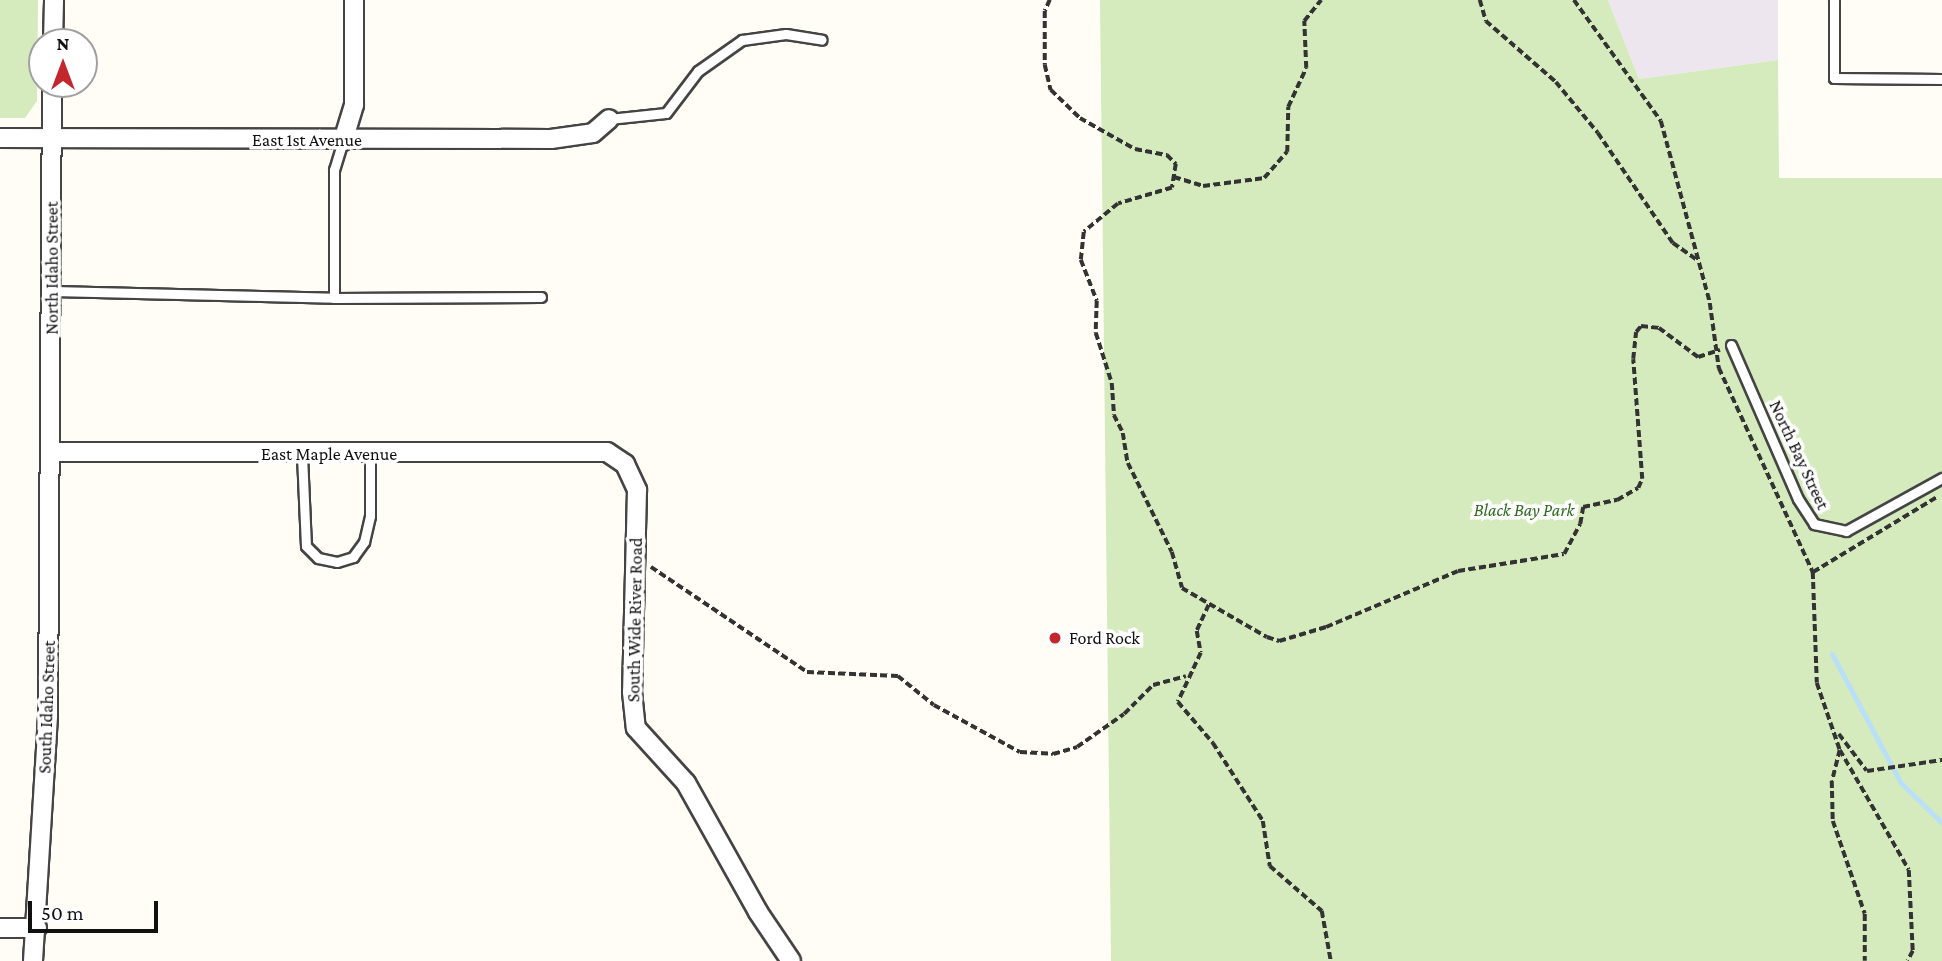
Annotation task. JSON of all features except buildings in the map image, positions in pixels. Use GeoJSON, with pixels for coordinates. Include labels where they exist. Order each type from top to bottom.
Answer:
{"type":"FeatureCollection","features":[{"type":"Feature","properties":{"kind":"street"},"geometry":{"type":"LineString","coordinates":[[53,28],[54,0]]}},
{"type":"Feature","properties":{"kind":"street"},"geometry":{"type":"LineString","coordinates":[[343,141],[354,105],[354,0]]}},
{"type":"Feature","properties":{"kind":"street","name":"North Idaho Street"},"geometry":{"type":"LineString","coordinates":[[51,452],[52,98]]}},
{"type":"Feature","properties":{"kind":"street","name":"East 1st Avenue"},"geometry":{"type":"LineString","coordinates":[[0,138],[343,141],[564,138],[593,133],[609,119]]}},
{"type":"Feature","properties":{"kind":"street","name":"East Maple Avenue"},"geometry":{"type":"LineString","coordinates":[[51,452],[302,455],[607,452]]}},
{"type":"Feature","properties":{"kind":"street","name":"South Idaho Street"},"geometry":{"type":"LineString","coordinates":[[33,961],[48,716],[51,452]]}},
{"type":"Feature","properties":{"kind":"street","name":"South Wide River Road"},"geometry":{"type":"LineString","coordinates":[[607,452],[625,464],[637,490],[632,692],[636,728],[699,803],[758,912],[791,961]]}},
{"type":"Feature","properties":{"kind":"street"},"geometry":{"type":"LineString","coordinates":[[0,928],[37,928]]}},
{"type":"Feature","properties":{"kind":"lane"},"geometry":{"type":"LineString","coordinates":[[1834,0],[1834,78],[1942,79]]}},
{"type":"Feature","properties":{"kind":"lane"},"geometry":{"type":"LineString","coordinates":[[609,119],[666,113],[698,71],[742,40],[786,34],[822,40]]}},
{"type":"Feature","properties":{"kind":"lane"},"geometry":{"type":"LineString","coordinates":[[334,298],[334,170],[343,141]]}},
{"type":"Feature","properties":{"kind":"lane"},"geometry":{"type":"LineString","coordinates":[[52,290],[334,298],[541,297]]}},
{"type":"Feature","properties":{"kind":"lane","name":"North Bay Street"},"geometry":{"type":"LineString","coordinates":[[1731,345],[1798,499],[1814,524],[1846,531],[1942,478]]}},
{"type":"Feature","properties":{"kind":"lane"},"geometry":{"type":"LineString","coordinates":[[302,455],[306,546],[318,558],[337,562],[353,557],[364,542],[370,516],[370,454]]}},
{"type":"Feature","properties":{"kind":"path"},"geometry":{"type":"LineString","coordinates":[[1050,0],[1045,11],[1045,65],[1051,90],[1080,118],[1146,153],[1167,155],[1176,164],[1172,188],[1118,204],[1084,232],[1080,260],[1097,301],[1096,333],[1112,383],[1114,415],[1123,433],[1128,463],[1172,552],[1182,588],[1209,604],[1279,641],[1326,627],[1458,571],[1564,554],[1580,524],[1583,507],[1618,500],[1638,488],[1642,479],[1633,359],[1636,332],[1641,326],[1659,328],[1699,357],[1714,352]]}},
{"type":"Feature","properties":{"kind":"path"},"geometry":{"type":"LineString","coordinates":[[1174,177],[1203,186],[1264,178],[1287,152],[1288,107],[1306,68],[1304,21],[1321,0]]}},
{"type":"Feature","properties":{"kind":"path"},"geometry":{"type":"LineString","coordinates":[[1480,0],[1486,21],[1556,82],[1598,133],[1673,243],[1699,261]]}},
{"type":"Feature","properties":{"kind":"path"},"geometry":{"type":"LineString","coordinates":[[1813,572],[1942,494]]}},
{"type":"Feature","properties":{"kind":"path"},"geometry":{"type":"LineString","coordinates":[[637,559],[807,672],[898,676],[934,705],[1020,752],[1053,754],[1077,747],[1124,713],[1153,685],[1186,676]]}},
{"type":"Feature","properties":{"kind":"path"},"geometry":{"type":"LineString","coordinates":[[1209,604],[1198,631],[1201,653],[1186,676],[1178,702],[1213,743],[1263,821],[1270,866],[1322,911],[1331,961]]}},
{"type":"Feature","properties":{"kind":"path"},"geometry":{"type":"LineString","coordinates":[[1838,733],[1864,768],[1877,771],[1903,764],[1942,760]]}},
{"type":"Feature","properties":{"kind":"path"},"geometry":{"type":"LineString","coordinates":[[1865,961],[1865,915],[1833,821],[1832,781],[1840,750],[1909,870],[1913,951],[1908,961]]}},
{"type":"Feature","properties":{"kind":"shaded area"},"geometry":{"type":"Polygon","coordinates":[[[1608,0],[1778,0],[1778,60],[1639,79],[1608,0]]]}},
{"type":"Feature","properties":{"kind":"green space"},"geometry":{"type":"Polygon","coordinates":[[[0,0],[38,0],[38,28],[28,28],[28,98],[37,98],[37,101],[25,118],[0,118],[0,0]]]}},
{"type":"Feature","properties":{"kind":"green space","name":"Black Bay Park"},"geometry":{"type":"Polygon","coordinates":[[[1100,0],[1608,0],[1639,79],[1778,60],[1779,178],[1942,178],[1942,961],[1111,961],[1100,0]]]}},
{"type":"Feature","properties":{"kind":"waterway"},"geometry":{"type":"LineString","coordinates":[[1832,654],[1901,783],[1942,823]]}},
{"type":"Feature","properties":{"kind":"place","name":"Ford Rock"},"geometry":{"type":"Point","coordinates":[1055,638]}}]}
